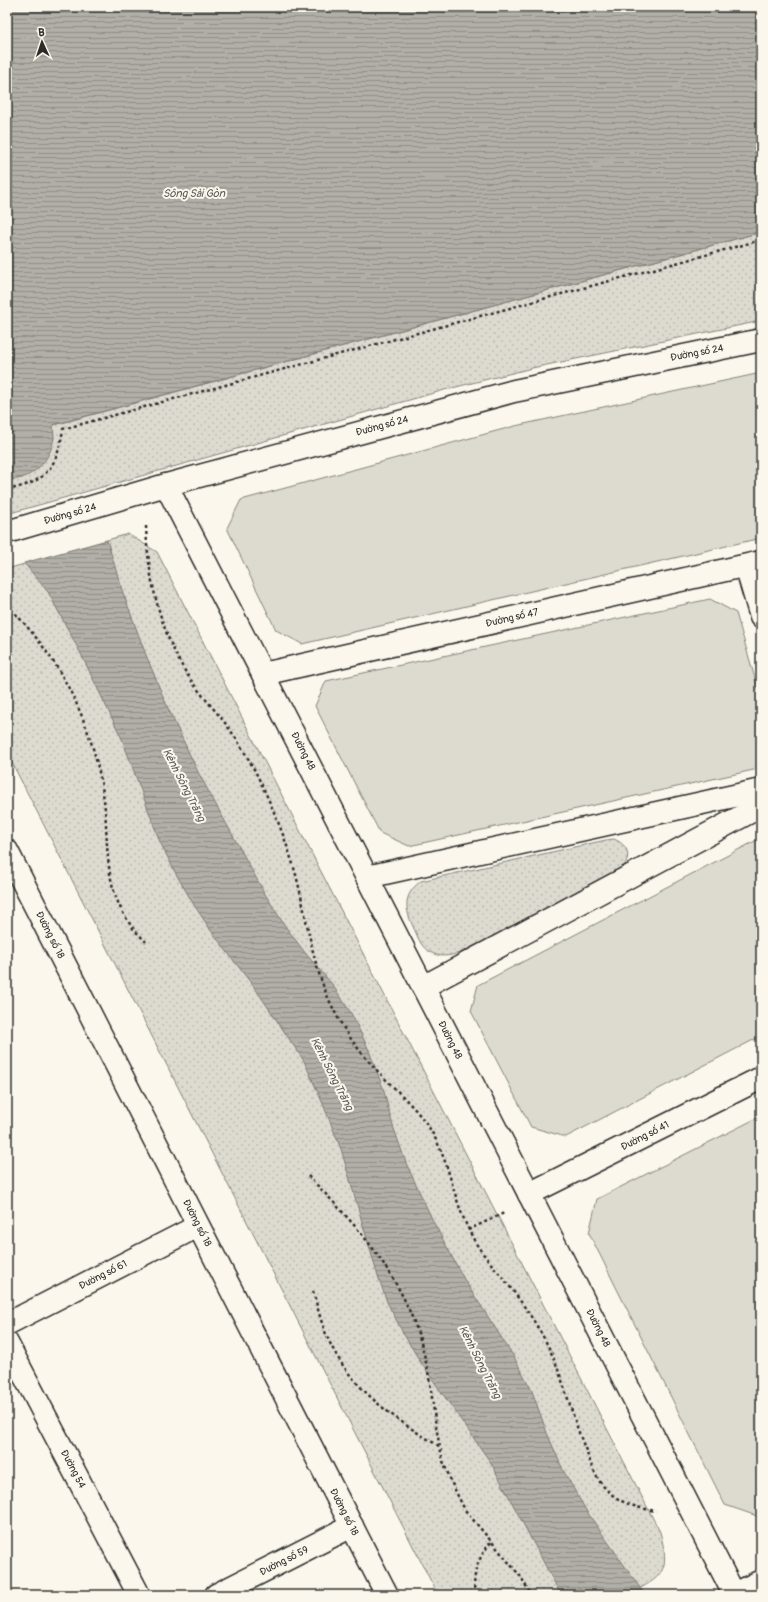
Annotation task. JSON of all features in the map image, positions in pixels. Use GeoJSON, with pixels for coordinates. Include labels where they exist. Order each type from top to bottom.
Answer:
{"type":"FeatureCollection","features":[{"type":"Feature","properties":{"kind":"street","name":"Đường số 24"},"geometry":{"type":"LineString","coordinates":[[7,532],[166,485],[514,391],[761,340]]}},
{"type":"Feature","properties":{"kind":"street","name":"Đường 48"},"geometry":{"type":"LineString","coordinates":[[166,485],[733,1595]]}},
{"type":"Feature","properties":{"kind":"street","name":"Đường số 47"},"geometry":{"type":"LineString","coordinates":[[263,674],[753,564]]}},
{"type":"Feature","properties":{"kind":"street"},"geometry":{"type":"LineString","coordinates":[[753,564],[761,617]]}},
{"type":"Feature","properties":{"kind":"street"},"geometry":{"type":"LineString","coordinates":[[367,878],[761,790]]}},
{"type":"Feature","properties":{"kind":"street"},"geometry":{"type":"LineString","coordinates":[[423,987],[761,806]]}},
{"type":"Feature","properties":{"kind":"street","name":"Đường số 18"},"geometry":{"type":"LineString","coordinates":[[7,851],[387,1595]]}},
{"type":"Feature","properties":{"kind":"street","name":"Đường số 41"},"geometry":{"type":"LineString","coordinates":[[529,1194],[761,1078]]}},
{"type":"Feature","properties":{"kind":"street","name":"Đường số 61"},"geometry":{"type":"LineString","coordinates":[[7,1324],[198,1226]]}},
{"type":"Feature","properties":{"kind":"street","name":"Đường 54"},"geometry":{"type":"LineString","coordinates":[[7,1343],[139,1595]]}},
{"type":"Feature","properties":{"kind":"street","name":"Đường số 59"},"geometry":{"type":"LineString","coordinates":[[216,1595],[352,1526]]}},
{"type":"Feature","properties":{"kind":"street"},"geometry":{"type":"LineString","coordinates":[[733,1595],[761,1581]]}},
{"type":"Feature","properties":{"kind":"path"},"geometry":{"type":"LineString","coordinates":[[7,489],[31,484],[46,474],[55,461],[60,447],[63,429],[761,240]]}},
{"type":"Feature","properties":{"kind":"path"},"geometry":{"type":"LineString","coordinates":[[146,526],[150,570],[159,609],[168,635],[179,660],[192,681],[229,728],[258,776],[291,857],[298,880],[309,935],[320,978],[339,1020],[355,1044],[374,1067],[416,1109],[429,1128],[442,1151],[459,1207],[468,1230],[478,1248],[516,1295],[536,1324],[552,1352],[593,1469],[605,1489],[626,1504],[656,1511]]}},
{"type":"Feature","properties":{"kind":"path"},"geometry":{"type":"LineString","coordinates":[[7,605],[19,617],[64,676],[78,706],[88,731],[97,763],[103,794],[111,884],[130,925],[146,942]]}},
{"type":"Feature","properties":{"kind":"path"},"geometry":{"type":"LineString","coordinates":[[308,1176],[349,1219],[377,1253],[404,1300],[424,1354],[440,1447],[445,1467],[465,1510],[521,1577],[530,1595]]}},
{"type":"Feature","properties":{"kind":"path"},"geometry":{"type":"LineString","coordinates":[[468,1230],[504,1213]]}},
{"type":"Feature","properties":{"kind":"path"},"geometry":{"type":"LineString","coordinates":[[314,1291],[322,1322],[330,1344],[344,1367],[363,1390],[385,1411],[410,1429],[440,1447]]}},
{"type":"Feature","properties":{"kind":"path"},"geometry":{"type":"LineString","coordinates":[[475,1595],[474,1574],[477,1564],[483,1552],[491,1542]]}},
{"type":"Feature","properties":{"kind":"shaded area"},"geometry":{"type":"Polygon","coordinates":[[[761,232],[761,321],[532,368],[448,389],[7,514],[7,438],[761,232]]]}},
{"type":"Feature","properties":{"kind":"shaded area"},"geometry":{"type":"Polygon","coordinates":[[[761,373],[761,538],[302,644],[276,630],[227,528],[241,500],[515,426],[761,373]]]}},
{"type":"Feature","properties":{"kind":"shaded area"},"geometry":{"type":"Polygon","coordinates":[[[128,534],[157,552],[660,1532],[665,1556],[664,1565],[661,1572],[649,1583],[628,1595],[438,1595],[7,753],[7,569],[128,534]]]}},
{"type":"Feature","properties":{"kind":"shaded area"},"geometry":{"type":"Polygon","coordinates":[[[710,599],[736,613],[761,699],[761,764],[758,769],[409,846],[380,833],[315,706],[326,681],[710,599]]]}},
{"type":"Feature","properties":{"kind":"shaded area"},"geometry":{"type":"Polygon","coordinates":[[[761,838],[761,1036],[566,1137],[531,1127],[471,1011],[478,985],[761,838]]]}},
{"type":"Feature","properties":{"kind":"shaded area"},"geometry":{"type":"Polygon","coordinates":[[[614,839],[623,845],[628,853],[626,862],[620,871],[460,953],[448,956],[437,955],[427,950],[420,941],[410,918],[407,905],[410,893],[421,881],[614,839]]]}},
{"type":"Feature","properties":{"kind":"shaded area"},"geometry":{"type":"Polygon","coordinates":[[[761,1116],[760,1517],[725,1505],[589,1233],[597,1199],[761,1116]]]}},
{"type":"Feature","properties":{"kind":"water","name":"Sông Sài Gòn"},"geometry":{"type":"Polygon","coordinates":[[[7,7],[761,7],[761,232],[53,425],[54,437],[52,446],[44,461],[32,473],[24,477],[7,480],[7,7]]]}},
{"type":"Feature","properties":{"kind":"water","name":"Kênh Sông Trăng"},"geometry":{"type":"Polygon","coordinates":[[[107,540],[122,590],[146,655],[167,706],[198,772],[265,894],[285,926],[306,954],[332,984],[351,1013],[368,1048],[383,1088],[393,1126],[406,1163],[433,1221],[465,1281],[514,1357],[532,1391],[547,1433],[563,1470],[587,1512],[645,1595],[561,1595],[491,1463],[421,1363],[387,1302],[376,1270],[341,1149],[304,1061],[257,991],[212,932],[176,874],[160,842],[122,739],[81,654],[48,592],[24,563],[107,540]]]}}]}
